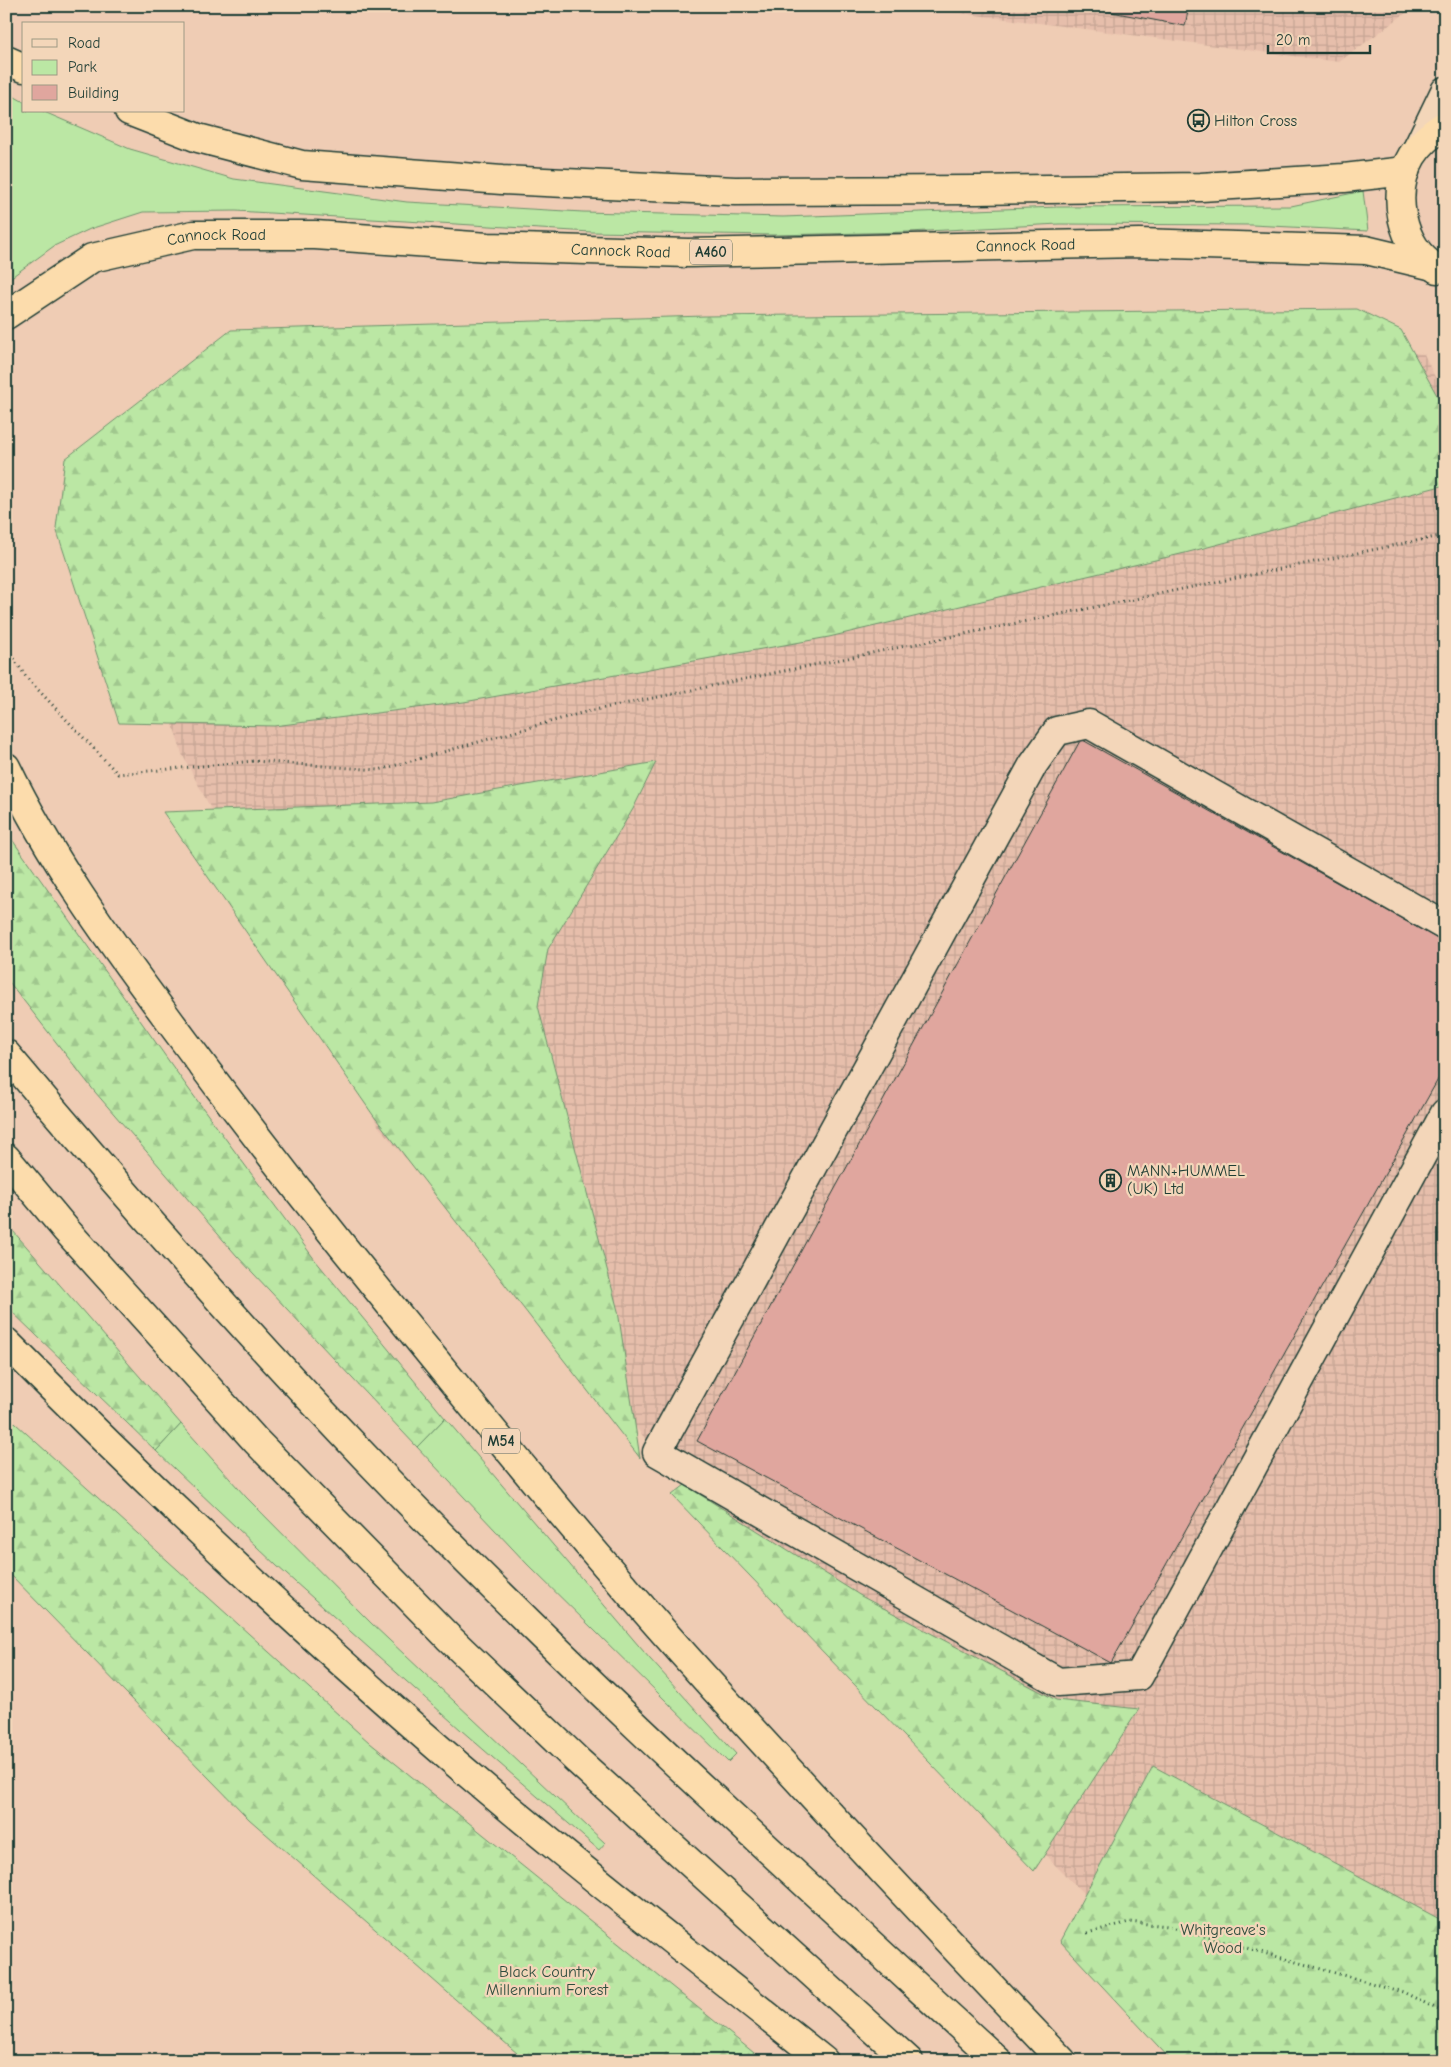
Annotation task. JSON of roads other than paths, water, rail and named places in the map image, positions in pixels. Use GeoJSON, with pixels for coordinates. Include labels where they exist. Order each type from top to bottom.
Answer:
{"type":"FeatureCollection","features":[{"type":"Feature","properties":{"kind":"highway"},"geometry":{"type":"LineString","coordinates":[[6,60],[22,67]]}},
{"type":"Feature","properties":{"kind":"highway"},"geometry":{"type":"LineString","coordinates":[[132,112],[198,138],[302,165],[541,182],[735,190],[978,190],[1201,187],[1344,178],[1405,171]]}},
{"type":"Feature","properties":{"kind":"highway"},"geometry":{"type":"LineString","coordinates":[[1439,270],[1420,254],[1404,225],[1400,207],[1400,188],[1405,171],[1418,147],[1433,132],[1445,125]]}},
{"type":"Feature","properties":{"kind":"highway","name":"Cannock Road"},"geometry":{"type":"LineString","coordinates":[[6,315],[92,258],[194,235],[316,235],[488,247],[688,253],[1139,243],[1366,250],[1439,270]]}},
{"type":"Feature","properties":{"kind":"highway","name":"M54"},"geometry":{"type":"LineString","coordinates":[[6,768],[19,795],[68,879],[135,975],[223,1094],[307,1202],[481,1418],[711,1685],[1062,2061]]}},
{"type":"Feature","properties":{"kind":"highway"},"geometry":{"type":"LineString","coordinates":[[6,1054],[110,1178],[244,1328],[366,1458],[480,1574],[784,1864],[998,2061]]}},
{"type":"Feature","properties":{"kind":"highway"},"geometry":{"type":"LineString","coordinates":[[6,1158],[67,1231],[231,1414],[448,1637],[578,1761],[909,2061]]}},
{"type":"Feature","properties":{"kind":"highway"},"geometry":{"type":"LineString","coordinates":[[6,1342],[177,1511],[420,1732],[527,1823],[824,2061]]}},
{"type":"Feature","properties":{"kind":"lane"},"geometry":{"type":"LineString","coordinates":[[1418,147],[1445,91]]}},
{"type":"Feature","properties":{"kind":"lane"},"geometry":{"type":"LineString","coordinates":[[1445,926],[1089,724],[1057,731],[1033,765],[657,1452],[1058,1682],[1139,1676],[1445,1113]]}},
{"type":"Feature","properties":{"kind":"place","name":"Hilton Cross"},"geometry":{"type":"Point","coordinates":[1198,121]}},
{"type":"Feature","properties":{"kind":"place","name":"MANN+HUMMEL (UK) Ltd"},"geometry":{"type":"Point","coordinates":[1111,1180]}},
{"type":"Feature","properties":{"kind":"park label","name":"Whitgreave's Wood"},"geometry":{"type":"Point","coordinates":[1223,1939]}},
{"type":"Feature","properties":{"kind":"park label","name":"Black Country Millennium Forest"},"geometry":{"type":"Point","coordinates":[547,1981]}}]}
